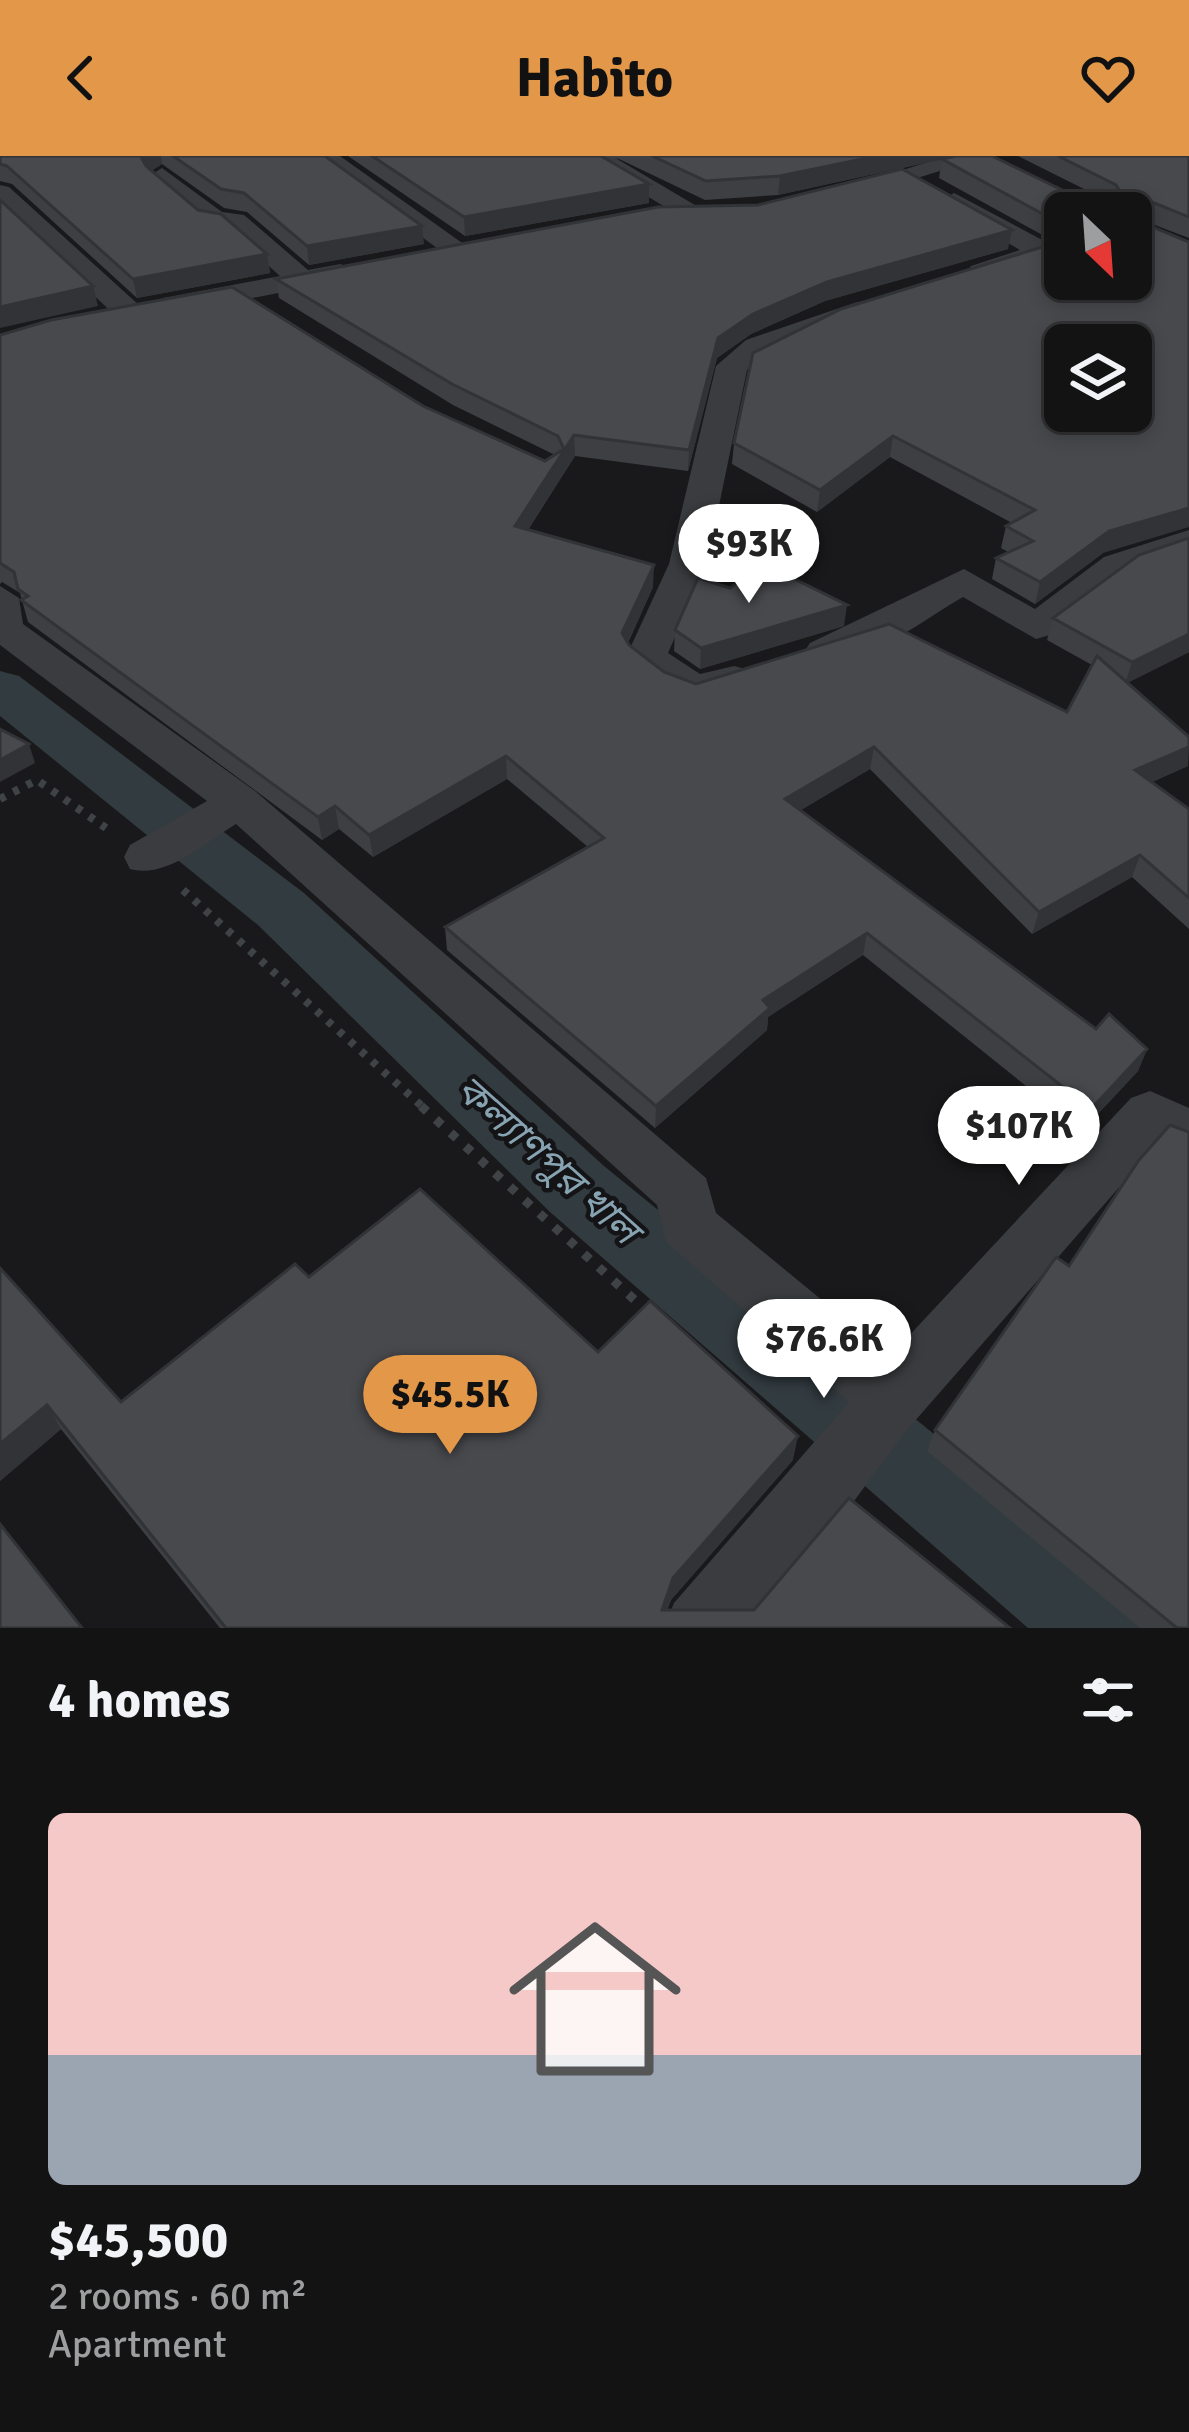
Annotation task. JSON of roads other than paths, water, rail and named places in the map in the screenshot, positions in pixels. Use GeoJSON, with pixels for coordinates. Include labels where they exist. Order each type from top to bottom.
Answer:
{"type":"FeatureCollection","features":[{"type":"Feature","properties":{"kind":"street"},"geometry":{"type":"LineString","coordinates":[[323,156],[458,250]]}},
{"type":"Feature","properties":{"kind":"street"},"geometry":{"type":"LineString","coordinates":[[592,156],[706,212],[635,217]]}},
{"type":"Feature","properties":{"kind":"street"},"geometry":{"type":"LineString","coordinates":[[817,197],[917,167],[986,159]]}},
{"type":"Feature","properties":{"kind":"street"},"geometry":{"type":"LineString","coordinates":[[917,167],[1036,248],[1034,255],[947,282]]}},
{"type":"Feature","properties":{"kind":"street"},"geometry":{"type":"LineString","coordinates":[[162,176],[214,220],[234,221],[303,280]]}},
{"type":"Feature","properties":{"kind":"street"},"geometry":{"type":"LineString","coordinates":[[0,193],[130,313]]}},
{"type":"Feature","properties":{"kind":"street"},"geometry":{"type":"LineString","coordinates":[[413,259],[495,242]]}},
{"type":"Feature","properties":{"kind":"street"},"geometry":{"type":"LineString","coordinates":[[89,320],[369,267]]}},
{"type":"Feature","properties":{"kind":"street"},"geometry":{"type":"LineString","coordinates":[[241,292],[276,314]]}},
{"type":"Feature","properties":{"kind":"street"},"geometry":{"type":"LineString","coordinates":[[881,303],[757,347],[732,366],[688,564],[646,657],[693,689],[858,640],[964,581],[1036,627],[1117,565],[1189,541]]}},
{"type":"Feature","properties":{"kind":"street"},"geometry":{"type":"LineString","coordinates":[[0,598],[4,629],[223,812],[349,893],[518,1051],[686,1195],[687,1223],[873,1422]]}},
{"type":"Feature","properties":{"kind":"street"},"geometry":{"type":"LineString","coordinates":[[157,852],[223,812]]}},
{"type":"Feature","properties":{"kind":"street"},"geometry":{"type":"LineString","coordinates":[[699,1628],[873,1422],[1150,1114],[1189,1136]]}},
{"type":"Feature","properties":{"kind":"waterway","name":"কল্যাণপুর খাল"},"geometry":{"type":"LineString","coordinates":[[0,688],[281,909],[577,1189],[1099,1628]]}}]}
